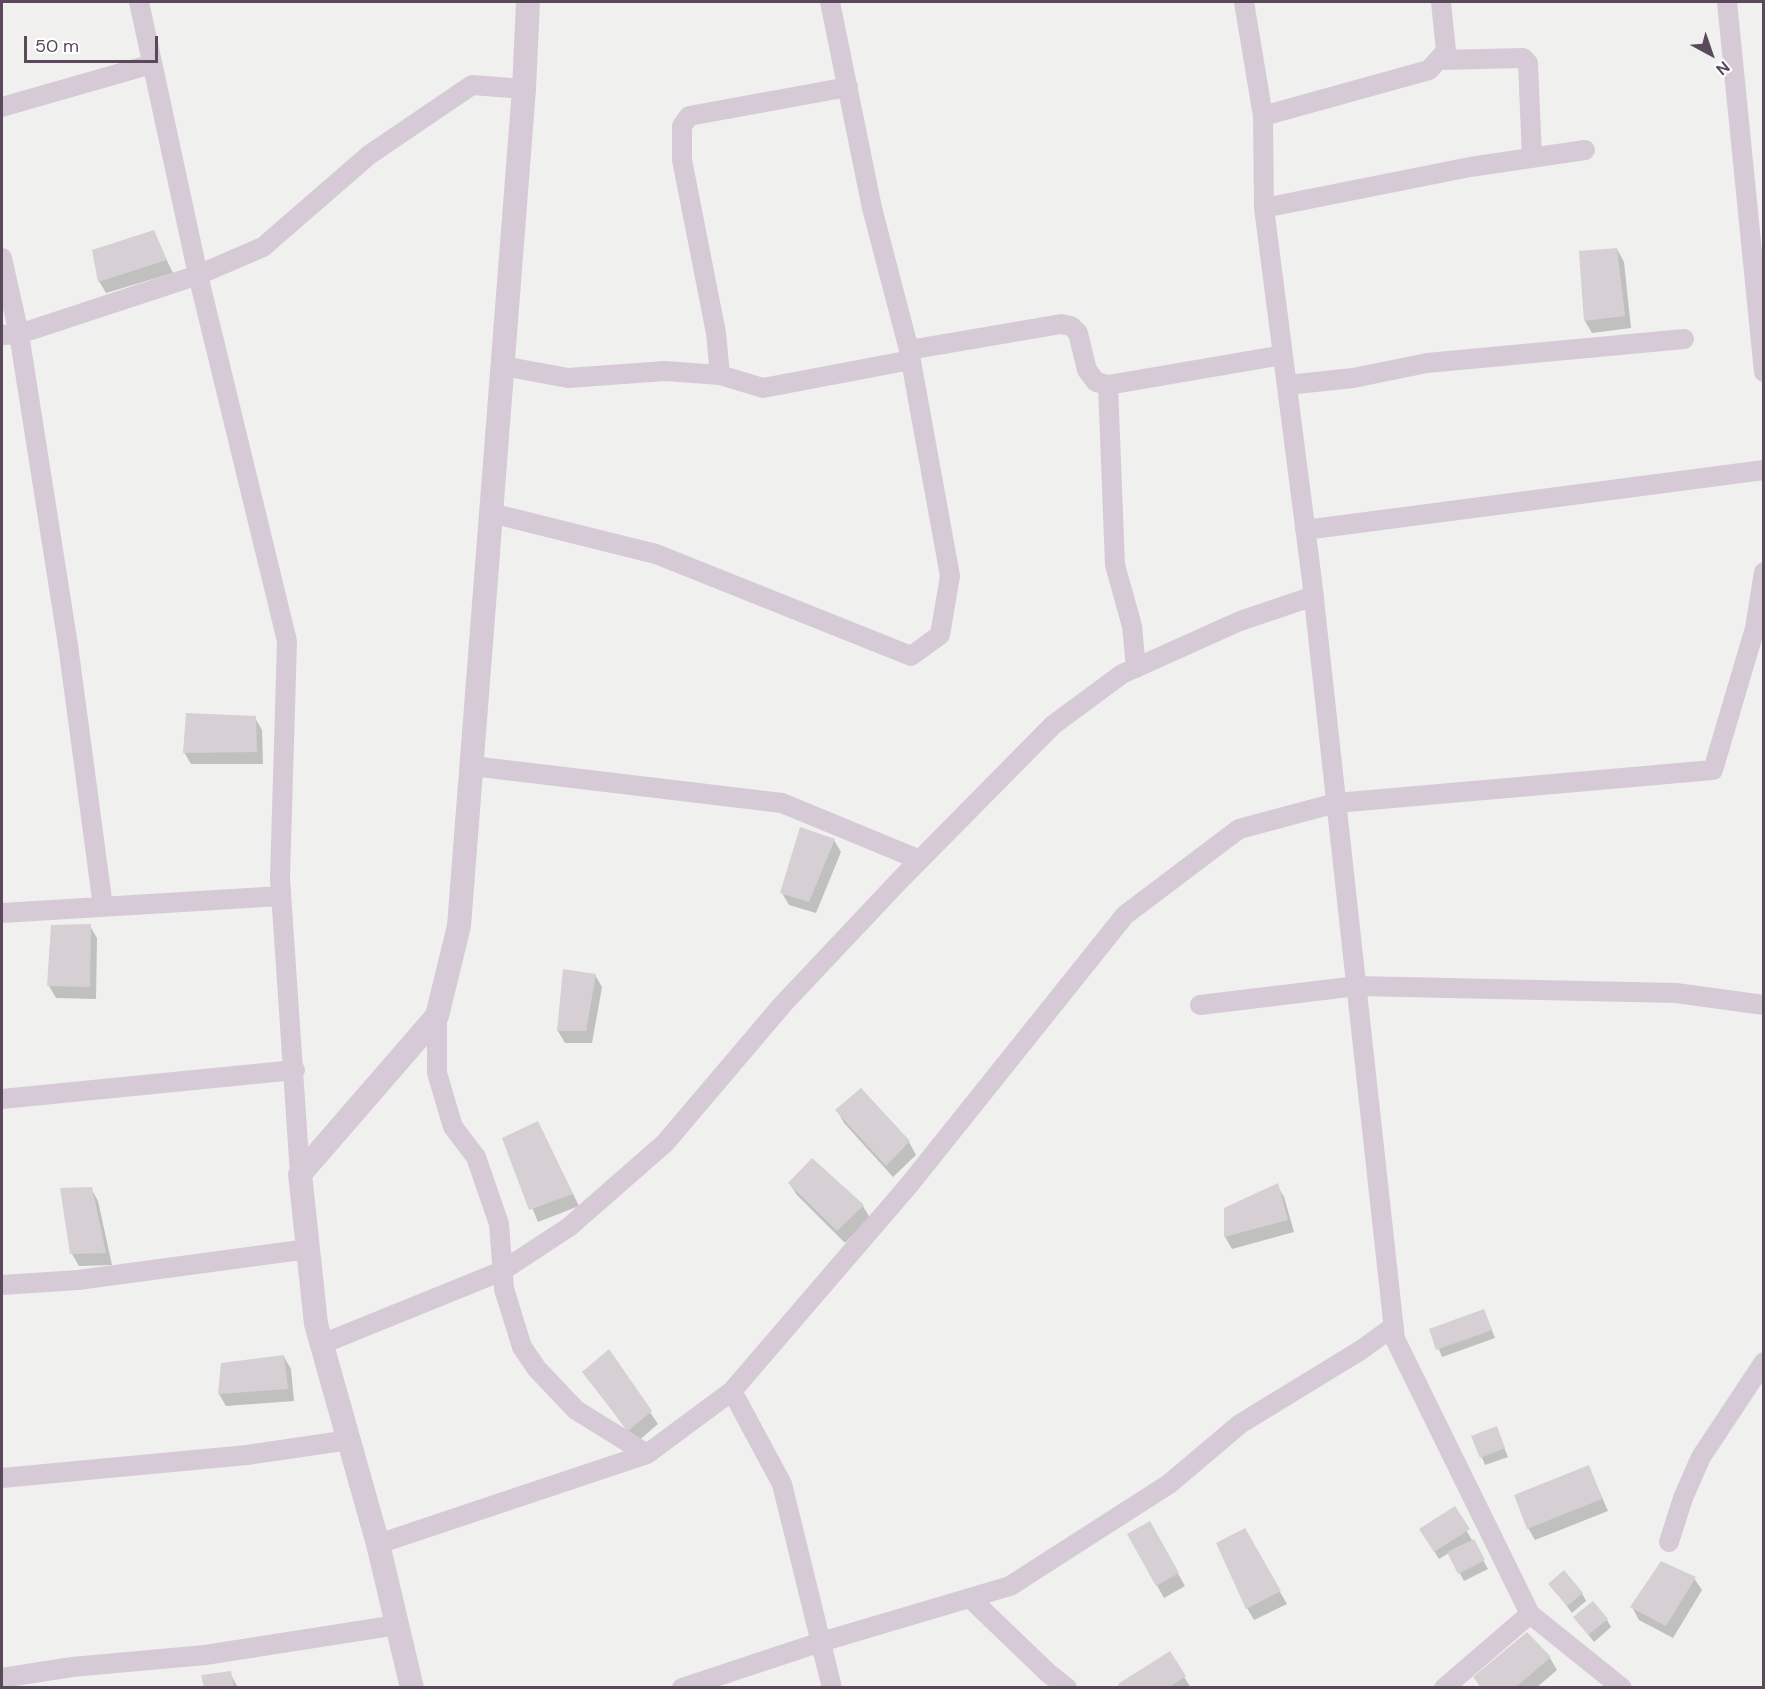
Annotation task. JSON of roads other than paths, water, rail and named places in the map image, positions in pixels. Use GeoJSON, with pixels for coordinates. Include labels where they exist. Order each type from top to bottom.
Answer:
{"type":"FeatureCollection","features":[{"type":"Feature","properties":{"kind":"street"},"geometry":{"type":"LineString","coordinates":[[139,2],[198,275],[287,642],[281,896],[295,1070],[300,1174],[316,1324],[378,1544],[412,1688]]}},
{"type":"Feature","properties":{"kind":"street"},"geometry":{"type":"LineString","coordinates":[[528,2],[524,89],[459,926],[437,1016],[437,1073],[453,1127],[476,1157],[486,1179],[500,1224],[504,1289],[522,1347],[537,1369],[576,1410],[647,1454]]}},
{"type":"Feature","properties":{"kind":"street"},"geometry":{"type":"LineString","coordinates":[[491,513],[656,554],[911,656],[940,635],[950,576],[910,355],[872,208],[830,2]]}},
{"type":"Feature","properties":{"kind":"street"},"geometry":{"type":"LineString","coordinates":[[1244,2],[1263,116],[1264,208],[1314,596],[1395,1339],[1530,1614],[1622,1688]]}},
{"type":"Feature","properties":{"kind":"street"},"geometry":{"type":"LineString","coordinates":[[1263,116],[1429,70],[1441,60],[1446,51],[1441,2]]}},
{"type":"Feature","properties":{"kind":"street"},"geometry":{"type":"LineString","coordinates":[[1727,2],[1764,372]]}},
{"type":"Feature","properties":{"kind":"street"},"geometry":{"type":"LineString","coordinates":[[1441,60],[1523,58],[1528,63],[1532,158]]}},
{"type":"Feature","properties":{"kind":"street"},"geometry":{"type":"LineString","coordinates":[[2,107],[152,64]]}},
{"type":"Feature","properties":{"kind":"street"},"geometry":{"type":"LineString","coordinates":[[10,334],[198,275],[263,247],[369,155],[472,85],[524,89]]}},
{"type":"Feature","properties":{"kind":"street"},"geometry":{"type":"LineString","coordinates":[[720,375],[717,333],[682,160],[682,126],[688,116],[848,87]]}},
{"type":"Feature","properties":{"kind":"street"},"geometry":{"type":"LineString","coordinates":[[1264,208],[1470,166],[1584,150]]}},
{"type":"Feature","properties":{"kind":"street"},"geometry":{"type":"LineString","coordinates":[[2,258],[10,334],[68,645],[103,907]]}},
{"type":"Feature","properties":{"kind":"street"},"geometry":{"type":"LineString","coordinates":[[503,366],[568,378],[665,371],[720,375],[763,388],[1061,324],[1071,326],[1078,333],[1087,370],[1096,382],[1108,385],[1283,355]]}},
{"type":"Feature","properties":{"kind":"street"},"geometry":{"type":"LineString","coordinates":[[1287,385],[1353,378],[1427,363],[1684,339]]}},
{"type":"Feature","properties":{"kind":"street"},"geometry":{"type":"LineString","coordinates":[[1108,385],[1115,565],[1132,626],[1136,668]]}},
{"type":"Feature","properties":{"kind":"street"},"geometry":{"type":"LineString","coordinates":[[1305,530],[1764,470]]}},
{"type":"Feature","properties":{"kind":"street"},"geometry":{"type":"LineString","coordinates":[[378,1544],[647,1454],[732,1391],[909,1185],[1125,915],[1239,829],[1336,803],[1713,770],[1759,629],[1764,572]]}},
{"type":"Feature","properties":{"kind":"street"},"geometry":{"type":"LineString","coordinates":[[322,1344],[502,1271],[569,1227],[665,1143],[783,1004],[1053,725],[1122,674],[1240,621],[1314,596]]}},
{"type":"Feature","properties":{"kind":"street"},"geometry":{"type":"LineString","coordinates":[[472,766],[782,803],[920,860]]}},
{"type":"Feature","properties":{"kind":"street"},"geometry":{"type":"LineString","coordinates":[[2,913],[281,896]]}},
{"type":"Feature","properties":{"kind":"street"},"geometry":{"type":"LineString","coordinates":[[1200,1005],[1357,986],[1676,993],[1764,1005]]}},
{"type":"Feature","properties":{"kind":"street"},"geometry":{"type":"LineString","coordinates":[[300,1174],[437,1016]]}},
{"type":"Feature","properties":{"kind":"street"},"geometry":{"type":"LineString","coordinates":[[2,1099],[295,1070]]}},
{"type":"Feature","properties":{"kind":"street"},"geometry":{"type":"LineString","coordinates":[[2,1285],[78,1280],[308,1249]]}},
{"type":"Feature","properties":{"kind":"street"},"geometry":{"type":"LineString","coordinates":[[682,1688],[821,1642],[1010,1586],[1169,1484],[1240,1424],[1394,1326]]}},
{"type":"Feature","properties":{"kind":"street"},"geometry":{"type":"LineString","coordinates":[[1669,1542],[1683,1498],[1701,1457],[1764,1362]]}},
{"type":"Feature","properties":{"kind":"street"},"geometry":{"type":"LineString","coordinates":[[732,1391],[782,1484],[832,1688]]}},
{"type":"Feature","properties":{"kind":"street"},"geometry":{"type":"LineString","coordinates":[[2,1478],[248,1455],[349,1440]]}},
{"type":"Feature","properties":{"kind":"street"},"geometry":{"type":"LineString","coordinates":[[970,1598],[1046,1680],[1068,1688]]}},
{"type":"Feature","properties":{"kind":"street"},"geometry":{"type":"LineString","coordinates":[[1444,1688],[1530,1614]]}},
{"type":"Feature","properties":{"kind":"street"},"geometry":{"type":"LineString","coordinates":[[2,1678],[72,1667],[205,1655],[397,1625]]}}]}
